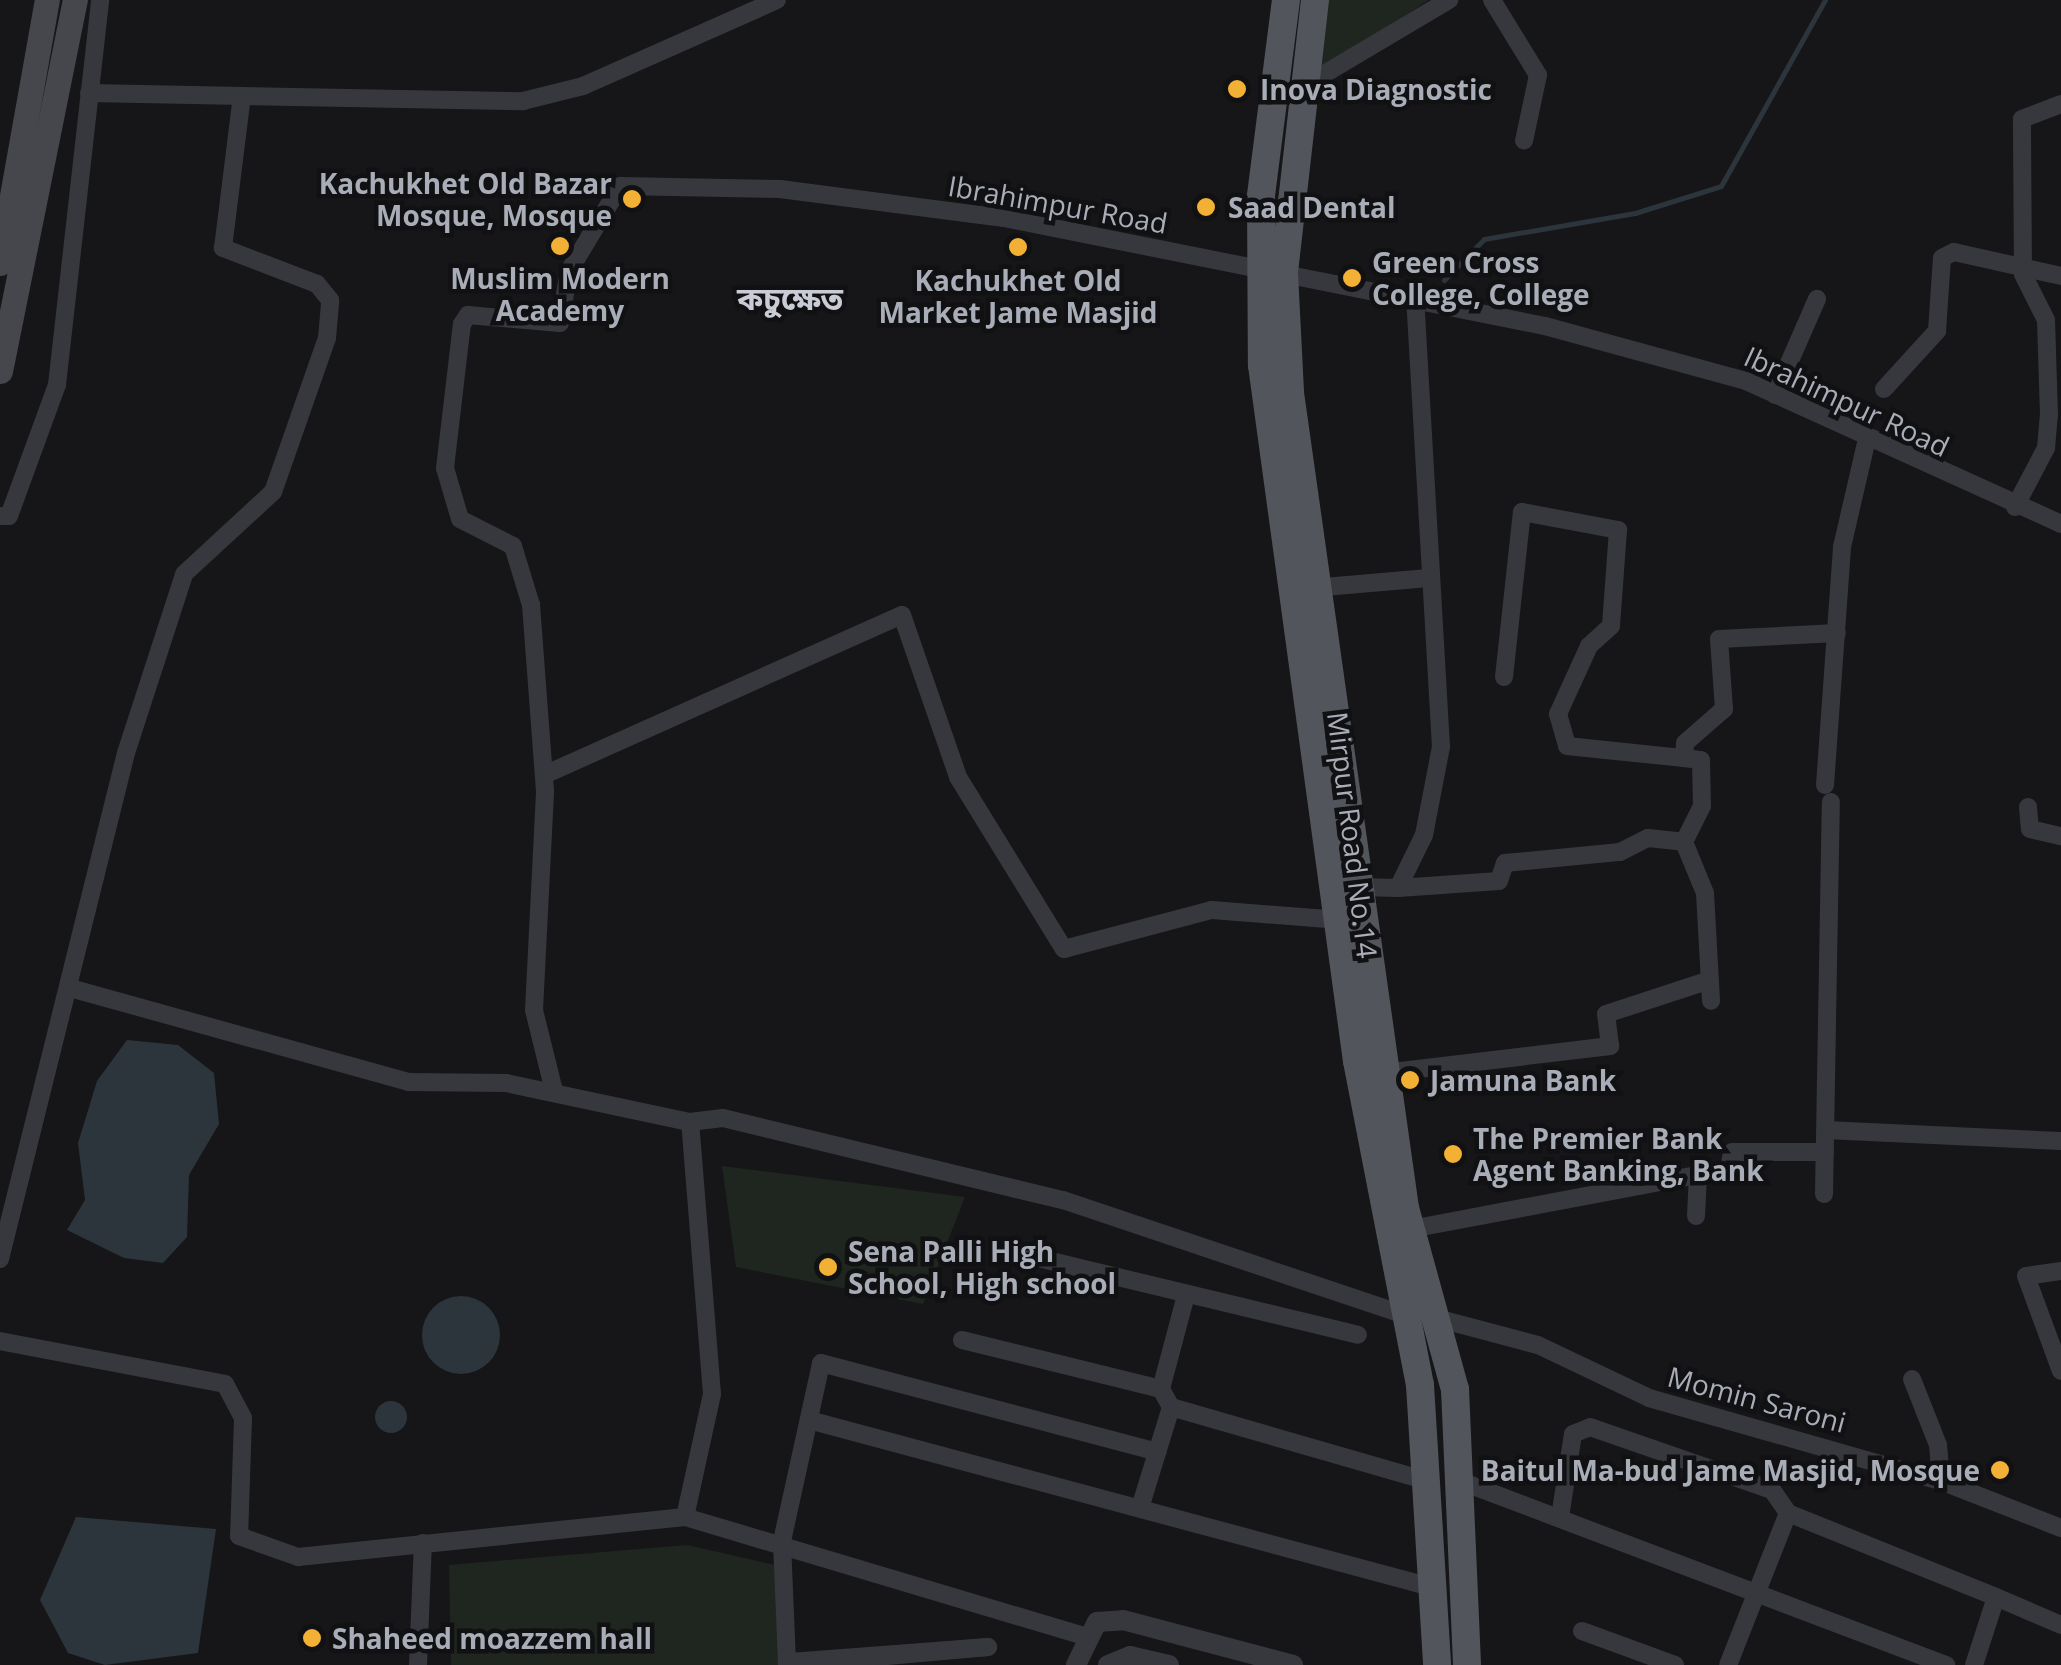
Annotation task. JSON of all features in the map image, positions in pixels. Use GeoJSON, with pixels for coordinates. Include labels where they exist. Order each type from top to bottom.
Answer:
{"type":"FeatureCollection","features":[{"type":"Feature","properties":{"kind":"main road"},"geometry":{"type":"LineString","coordinates":[[0,263],[47,0]]}},
{"type":"Feature","properties":{"kind":"main road"},"geometry":{"type":"LineString","coordinates":[[0,371],[75,0]]}},
{"type":"Feature","properties":{"kind":"main road","name":"Mirpur Road No.14"},"geometry":{"type":"LineString","coordinates":[[1286,0],[1270,271],[1340,920],[1381,1213],[1407,1316],[1430,1482],[1437,1665]]}},
{"type":"Feature","properties":{"kind":"main road","name":"Mirpur Road No.14"},"geometry":{"type":"LineString","coordinates":[[1315,0],[1304,86],[1270,271],[1301,500],[1324,587],[1358,887],[1384,1073],[1412,1229],[1440,1320],[1460,1481],[1467,1665]]}},
{"type":"Feature","properties":{"kind":"street"},"geometry":{"type":"LineString","coordinates":[[0,516],[9,516],[57,385],[100,0]]}},
{"type":"Feature","properties":{"kind":"street"},"geometry":{"type":"LineString","coordinates":[[89,93],[523,102],[583,86],[777,0]]}},
{"type":"Feature","properties":{"kind":"street"},"geometry":{"type":"LineString","coordinates":[[1304,86],[1449,0]]}},
{"type":"Feature","properties":{"kind":"street"},"geometry":{"type":"LineString","coordinates":[[1492,0],[1538,74],[1524,141]]}},
{"type":"Feature","properties":{"kind":"street"},"geometry":{"type":"LineString","coordinates":[[0,1258],[126,754],[184,574],[273,492],[327,338],[330,300],[317,284],[223,248],[242,96]]}},
{"type":"Feature","properties":{"kind":"street"},"geometry":{"type":"LineString","coordinates":[[2014,507],[2046,448],[2049,416],[2046,320],[2023,274],[2022,118],[2061,104]]}},
{"type":"Feature","properties":{"kind":"street","name":"Ibrahimpur Road"},"geometry":{"type":"LineString","coordinates":[[544,775],[522,560],[451,504],[446,468],[462,324],[468,316],[555,327],[569,271],[620,186],[780,189],[1004,218],[1642,350],[1776,395],[1866,443],[2061,524]]}},
{"type":"Feature","properties":{"kind":"street"},"geometry":{"type":"LineString","coordinates":[[1884,388],[1936,332],[1942,258],[1954,252],[2023,274],[2061,276]]}},
{"type":"Feature","properties":{"kind":"street"},"geometry":{"type":"LineString","coordinates":[[1776,395],[1817,299]]}},
{"type":"Feature","properties":{"kind":"street"},"geometry":{"type":"LineString","coordinates":[[1398,888],[1424,835],[1441,747],[1415,300]]}},
{"type":"Feature","properties":{"kind":"street"},"geometry":{"type":"LineString","coordinates":[[1824,1194],[1828,793],[1844,526],[1866,443]]}},
{"type":"Feature","properties":{"kind":"street"},"geometry":{"type":"LineString","coordinates":[[1504,677],[1522,512],[1618,530],[1611,626],[1590,646],[1558,714],[1567,746],[1701,760],[1702,806],[1684,842],[1705,893],[1711,1001]]}},
{"type":"Feature","properties":{"kind":"street"},"geometry":{"type":"LineString","coordinates":[[1324,587],[1429,578]]}},
{"type":"Feature","properties":{"kind":"street"},"geometry":{"type":"LineString","coordinates":[[554,1090],[534,1010],[544,775],[902,615],[958,777],[1064,949],[1212,910],[1340,920]]}},
{"type":"Feature","properties":{"kind":"street"},"geometry":{"type":"LineString","coordinates":[[1684,758],[1685,743],[1724,709],[1719,639],[1837,633]]}},
{"type":"Feature","properties":{"kind":"street"},"geometry":{"type":"LineString","coordinates":[[2028,807],[2030,829],[2061,836]]}},
{"type":"Feature","properties":{"kind":"street"},"geometry":{"type":"LineString","coordinates":[[1358,887],[1500,882],[1504,863],[1620,852],[1648,838],[1684,842]]}},
{"type":"Feature","properties":{"kind":"street"},"geometry":{"type":"LineString","coordinates":[[1384,1073],[1610,1046],[1606,1014],[1710,980]]}},
{"type":"Feature","properties":{"kind":"street"},"geometry":{"type":"LineString","coordinates":[[70,988],[408,1082],[554,1090],[690,1122],[723,1118],[1063,1200],[1407,1316]]}},
{"type":"Feature","properties":{"kind":"street"},"geometry":{"type":"LineString","coordinates":[[685,1517],[712,1394],[690,1122]]}},
{"type":"Feature","properties":{"kind":"street"},"geometry":{"type":"LineString","coordinates":[[1826,1130],[2061,1141]]}},
{"type":"Feature","properties":{"kind":"street"},"geometry":{"type":"LineString","coordinates":[[1412,1229],[1728,1170],[1732,1152],[1826,1152]]}},
{"type":"Feature","properties":{"kind":"street"},"geometry":{"type":"LineString","coordinates":[[1696,1216],[1698,1175]]}},
{"type":"Feature","properties":{"kind":"street"},"geometry":{"type":"LineString","coordinates":[[1001,1248],[1358,1335]]}},
{"type":"Feature","properties":{"kind":"street"},"geometry":{"type":"LineString","coordinates":[[2061,1271],[2026,1276],[2061,1370]]}},
{"type":"Feature","properties":{"kind":"street"},"geometry":{"type":"LineString","coordinates":[[1186,1295],[1161,1389],[1171,1406],[1430,1482]]}},
{"type":"Feature","properties":{"kind":"street","name":"Momin Saroni"},"geometry":{"type":"LineString","coordinates":[[1440,1320],[1538,1345],[1649,1398],[1942,1482],[2061,1528]]}},
{"type":"Feature","properties":{"kind":"street"},"geometry":{"type":"LineString","coordinates":[[962,1340],[1161,1389]]}},
{"type":"Feature","properties":{"kind":"street"},"geometry":{"type":"LineString","coordinates":[[0,1341],[225,1384],[243,1418],[239,1536],[298,1557],[685,1517],[782,1542],[1084,1636]]}},
{"type":"Feature","properties":{"kind":"street"},"geometry":{"type":"LineString","coordinates":[[988,1647],[787,1662],[782,1542],[821,1364],[1157,1452]]}},
{"type":"Feature","properties":{"kind":"street"},"geometry":{"type":"LineString","coordinates":[[1912,1379],[1942,1482]]}},
{"type":"Feature","properties":{"kind":"street"},"geometry":{"type":"LineString","coordinates":[[1140,1508],[1171,1406]]}},
{"type":"Feature","properties":{"kind":"street"},"geometry":{"type":"LineString","coordinates":[[809,1420],[1435,1588]]}},
{"type":"Feature","properties":{"kind":"street"},"geometry":{"type":"LineString","coordinates":[[1560,1517],[1574,1434],[1590,1427],[1772,1490],[1788,1513],[2061,1625]]}},
{"type":"Feature","properties":{"kind":"street"},"geometry":{"type":"LineString","coordinates":[[1460,1481],[1758,1588],[1946,1665]]}},
{"type":"Feature","properties":{"kind":"street"},"geometry":{"type":"LineString","coordinates":[[1728,1665],[1788,1513]]}},
{"type":"Feature","properties":{"kind":"street"},"geometry":{"type":"LineString","coordinates":[[418,1665],[423,1544]]}},
{"type":"Feature","properties":{"kind":"street"},"geometry":{"type":"LineString","coordinates":[[1974,1665],[1996,1597]]}},
{"type":"Feature","properties":{"kind":"street"},"geometry":{"type":"LineString","coordinates":[[1076,1665],[1084,1636],[1097,1622],[1123,1620],[1293,1665]]}},
{"type":"Feature","properties":{"kind":"street"},"geometry":{"type":"LineString","coordinates":[[1582,1632],[1675,1665]]}},
{"type":"Feature","properties":{"kind":"street"},"geometry":{"type":"LineString","coordinates":[[787,1665],[897,1654]]}},
{"type":"Feature","properties":{"kind":"street"},"geometry":{"type":"LineString","coordinates":[[1108,1665],[1130,1656],[1169,1665]]}},
{"type":"Feature","properties":{"kind":"shaded area"},"geometry":{"type":"Polygon","coordinates":[[[1321,0],[1429,0],[1312,76],[1321,0]]]}},
{"type":"Feature","properties":{"kind":"shaded area"},"geometry":{"type":"Polygon","coordinates":[[[127,1040],[178,1045],[214,1073],[219,1124],[189,1175],[187,1237],[163,1263],[124,1258],[67,1230],[85,1200],[78,1143],[97,1081],[127,1040]]]}},
{"type":"Feature","properties":{"kind":"shaded area"},"geometry":{"type":"Polygon","coordinates":[[[722,1166],[965,1197],[923,1304],[736,1267],[722,1166]]]}},
{"type":"Feature","properties":{"kind":"shaded area"},"geometry":{"type":"Polygon","coordinates":[[[461,1296],[489,1307],[500,1335],[489,1363],[461,1374],[433,1363],[422,1335],[433,1307],[461,1296]]]}},
{"type":"Feature","properties":{"kind":"shaded area"},"geometry":{"type":"Polygon","coordinates":[[[391,1401],[403,1405],[407,1417],[403,1429],[391,1433],[379,1429],[375,1417],[379,1405],[391,1401]]]}},
{"type":"Feature","properties":{"kind":"shaded area"},"geometry":{"type":"Polygon","coordinates":[[[76,1517],[216,1529],[198,1653],[105,1665],[68,1653],[40,1600],[76,1517]]]}},
{"type":"Feature","properties":{"kind":"shaded area"},"geometry":{"type":"Polygon","coordinates":[[[687,1545],[775,1565],[779,1665],[451,1665],[449,1565],[687,1545]]]}},
{"type":"Feature","properties":{"kind":"waterway"},"geometry":{"type":"LineString","coordinates":[[1444,280],[1484,239],[1635,213],[1721,186],[1825,0]]}},
{"type":"Feature","properties":{"kind":"place","name":"Inova Diagnostic"},"geometry":{"type":"Point","coordinates":[1237,89]}},
{"type":"Feature","properties":{"kind":"place","name":"Kachukhet Old Bazar Mosque, Mosque"},"geometry":{"type":"Point","coordinates":[632,199]}},
{"type":"Feature","properties":{"kind":"place","name":"Saad Dental"},"geometry":{"type":"Point","coordinates":[1206,207]}},
{"type":"Feature","properties":{"kind":"place","name":"Muslim Modern Academy"},"geometry":{"type":"Point","coordinates":[560,246]}},
{"type":"Feature","properties":{"kind":"place","name":"Kachukhet Old Market Jame Masjid"},"geometry":{"type":"Point","coordinates":[1018,247]}},
{"type":"Feature","properties":{"kind":"place","name":"Green Cross College, College"},"geometry":{"type":"Point","coordinates":[1352,278]}},
{"type":"Feature","properties":{"kind":"place","name":"Jamuna Bank"},"geometry":{"type":"Point","coordinates":[1410,1080]}},
{"type":"Feature","properties":{"kind":"place","name":"The Premier Bank Agent Banking, Bank"},"geometry":{"type":"Point","coordinates":[1453,1154]}},
{"type":"Feature","properties":{"kind":"place","name":"Sena Palli High School, High school"},"geometry":{"type":"Point","coordinates":[828,1267]}},
{"type":"Feature","properties":{"kind":"place","name":"Baitul Ma-bud Jame Masjid, Mosque"},"geometry":{"type":"Point","coordinates":[2000,1470]}},
{"type":"Feature","properties":{"kind":"place","name":"Shaheed moazzem hall"},"geometry":{"type":"Point","coordinates":[312,1638]}},
{"type":"Feature","properties":{"kind":"district","name":"কচুক্ষেত"},"geometry":{"type":"Point","coordinates":[790,298]}}]}
